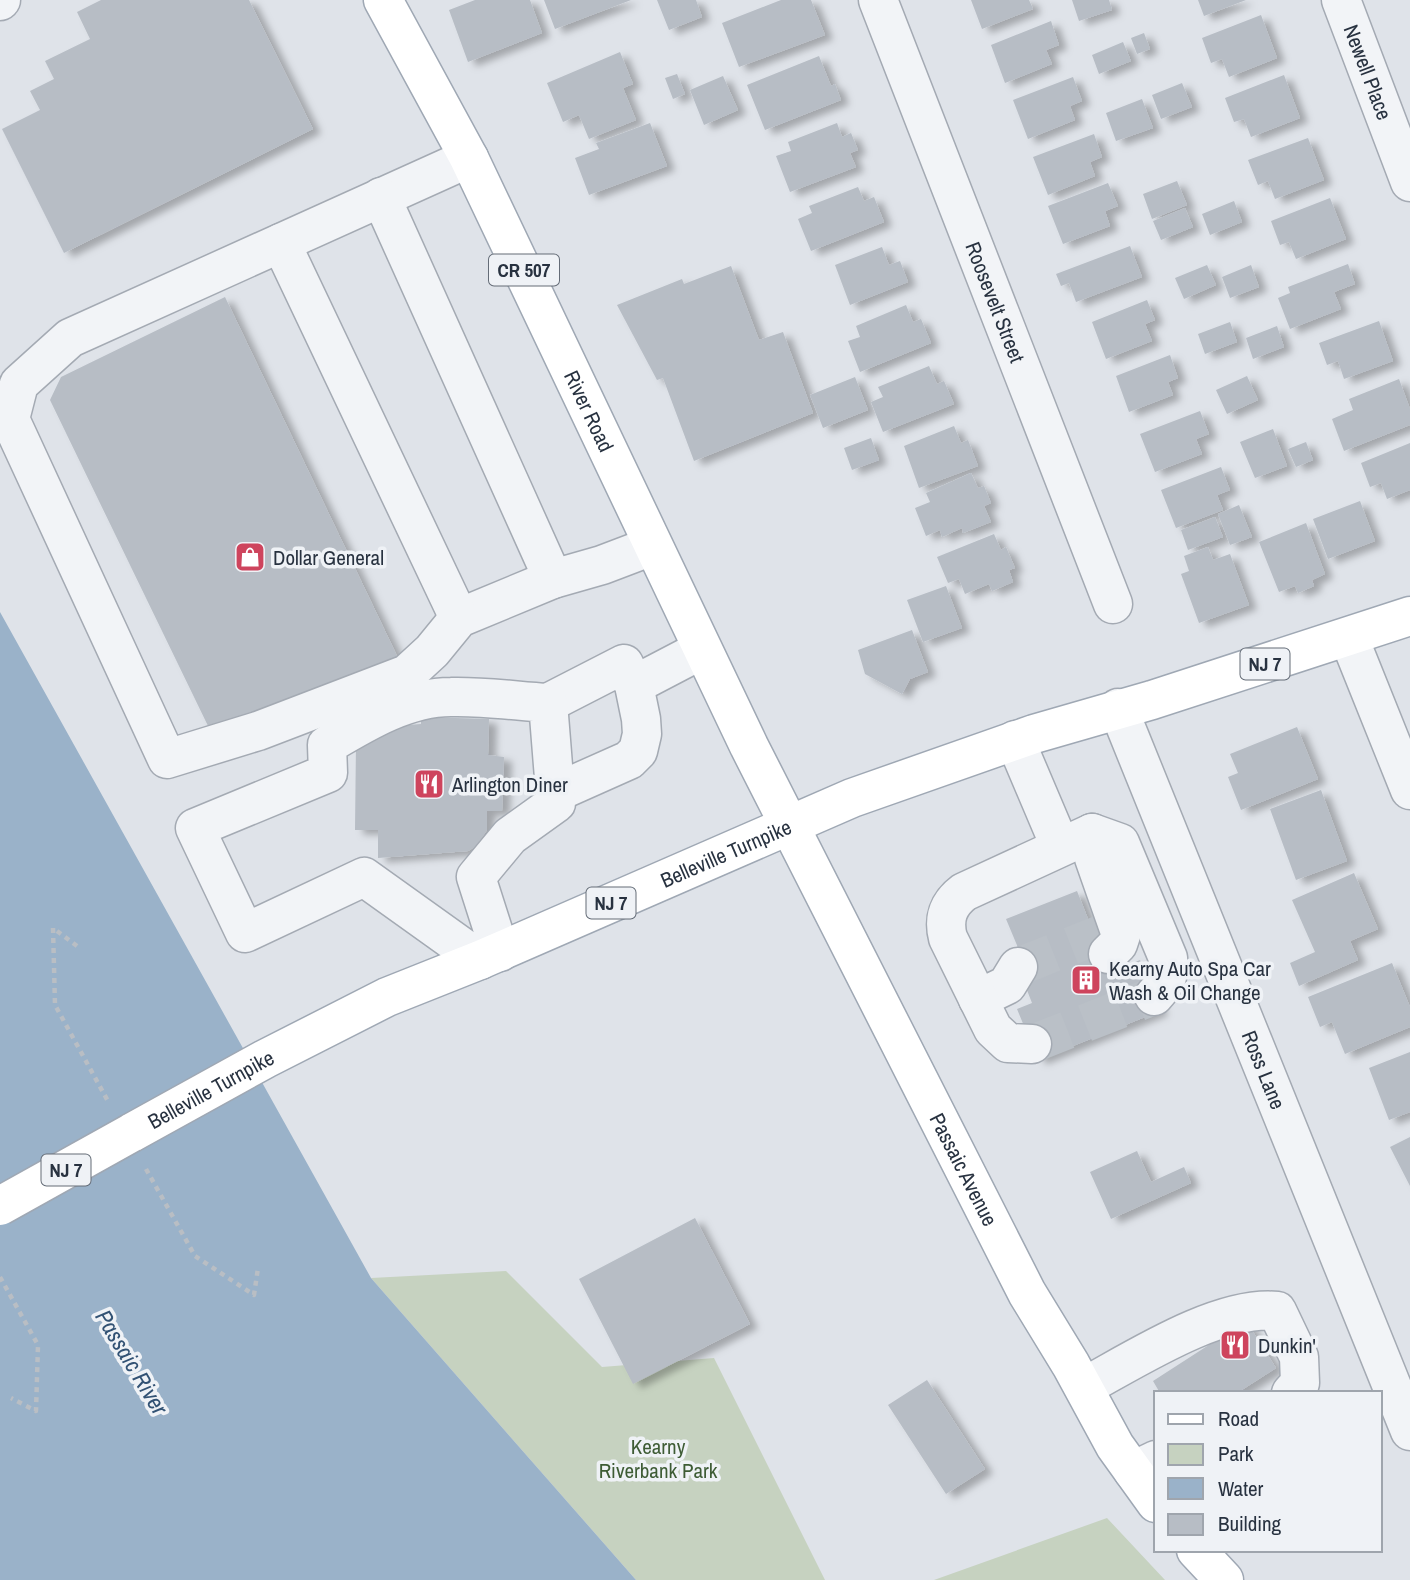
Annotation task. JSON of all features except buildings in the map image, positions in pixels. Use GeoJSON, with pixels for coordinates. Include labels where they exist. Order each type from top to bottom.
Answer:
{"type":"FeatureCollection","features":[{"type":"Feature","properties":{"kind":"main road","name":"River Road"},"geometry":{"type":"LineString","coordinates":[[383,0],[469,159],[701,650],[790,825]]}},
{"type":"Feature","properties":{"kind":"main road","name":"Belleville Turnpike"},"geometry":{"type":"LineString","coordinates":[[0,1206],[265,1059],[387,997],[490,956],[852,798],[1015,740],[1152,700],[1410,616]]}},
{"type":"Feature","properties":{"kind":"main road","name":"Passaic Avenue"},"geometry":{"type":"LineString","coordinates":[[790,825],[1027,1293],[1084,1387],[1115,1446],[1145,1465],[1154,1496]]}},
{"type":"Feature","properties":{"kind":"main road"},"geometry":{"type":"LineString","coordinates":[[1198,1552],[1224,1580]]}},
{"type":"Feature","properties":{"kind":"street","name":"Roosevelt Street"},"geometry":{"type":"LineString","coordinates":[[878,0],[1113,604]]}},
{"type":"Feature","properties":{"kind":"street","name":"Newell Place"},"geometry":{"type":"LineString","coordinates":[[1341,0],[1410,182]]}},
{"type":"Feature","properties":{"kind":"street"},"geometry":{"type":"LineString","coordinates":[[469,159],[388,214],[281,243],[70,338],[19,384],[10,419],[167,759],[258,731],[407,674],[432,651],[459,618],[554,579],[652,546]]}},
{"type":"Feature","properties":{"kind":"street"},"geometry":{"type":"LineString","coordinates":[[388,214],[554,579]]}},
{"type":"Feature","properties":{"kind":"street"},"geometry":{"type":"LineString","coordinates":[[281,243],[459,618]]}},
{"type":"Feature","properties":{"kind":"street"},"geometry":{"type":"LineString","coordinates":[[1349,638],[1410,790]]}},
{"type":"Feature","properties":{"kind":"street"},"geometry":{"type":"LineString","coordinates":[[634,685],[701,650]]}},
{"type":"Feature","properties":{"kind":"street"},"geometry":{"type":"LineString","coordinates":[[490,956],[364,877],[245,933],[195,828],[328,773],[327,745],[370,719],[412,704],[449,696],[548,703],[622,664],[628,669],[634,685],[642,734],[640,747],[629,760],[555,793]]}},
{"type":"Feature","properties":{"kind":"street"},"geometry":{"type":"LineString","coordinates":[[490,956],[476,877],[510,836],[556,803],[548,703]]}},
{"type":"Feature","properties":{"kind":"street","name":"Ross Lane"},"geometry":{"type":"LineString","coordinates":[[1118,708],[1410,1431]]}},
{"type":"Feature","properties":{"kind":"street"},"geometry":{"type":"LineString","coordinates":[[1015,740],[1076,840],[1094,858],[1110,938]]}},
{"type":"Feature","properties":{"kind":"street"},"geometry":{"type":"LineString","coordinates":[[1032,1044],[1008,1043],[993,1029],[1008,986],[948,938],[947,912],[954,900],[964,892],[1076,840],[1119,843],[1168,958],[1170,974],[1164,986],[1154,996]]}},
{"type":"Feature","properties":{"kind":"street"},"geometry":{"type":"LineString","coordinates":[[1084,1387],[1198,1327],[1260,1309],[1277,1311],[1299,1357],[1300,1383],[1293,1391]]}},
{"type":"Feature","properties":{"kind":"path"},"geometry":{"type":"LineString","coordinates":[[0,1277],[38,1345],[36,1411],[12,1398]]}},
{"type":"Feature","properties":{"kind":"green space","name":"Kearny Riverbank Park"},"geometry":{"type":"Polygon","coordinates":[[[506,1271],[602,1367],[714,1358],[825,1580],[636,1580],[371,1278],[506,1271]]]}},
{"type":"Feature","properties":{"kind":"green space"},"geometry":{"type":"Polygon","coordinates":[[[1107,1518],[1165,1580],[934,1580],[1107,1518]]]}},
{"type":"Feature","properties":{"kind":"water","name":"Passaic River"},"geometry":{"type":"Polygon","coordinates":[[[0,612],[371,1278],[636,1580],[0,1580],[0,612]]]}},
{"type":"Feature","properties":{"kind":"tunnel"},"geometry":{"type":"LineString","coordinates":[[1018,967],[1101,934]]}},
{"type":"Feature","properties":{"kind":"tunnel"},"geometry":{"type":"LineString","coordinates":[[1032,1044],[1154,996]]}},
{"type":"Feature","properties":{"kind":"place","name":"Dollar General"},"geometry":{"type":"Point","coordinates":[250,557]}},
{"type":"Feature","properties":{"kind":"place","name":"Arlington Diner"},"geometry":{"type":"Point","coordinates":[429,784]}},
{"type":"Feature","properties":{"kind":"place","name":"Kearny Auto Spa Car Wash & Oil Change"},"geometry":{"type":"Point","coordinates":[1086,980]}},
{"type":"Feature","properties":{"kind":"place","name":"Dunkin'"},"geometry":{"type":"Point","coordinates":[1235,1345]}}]}
